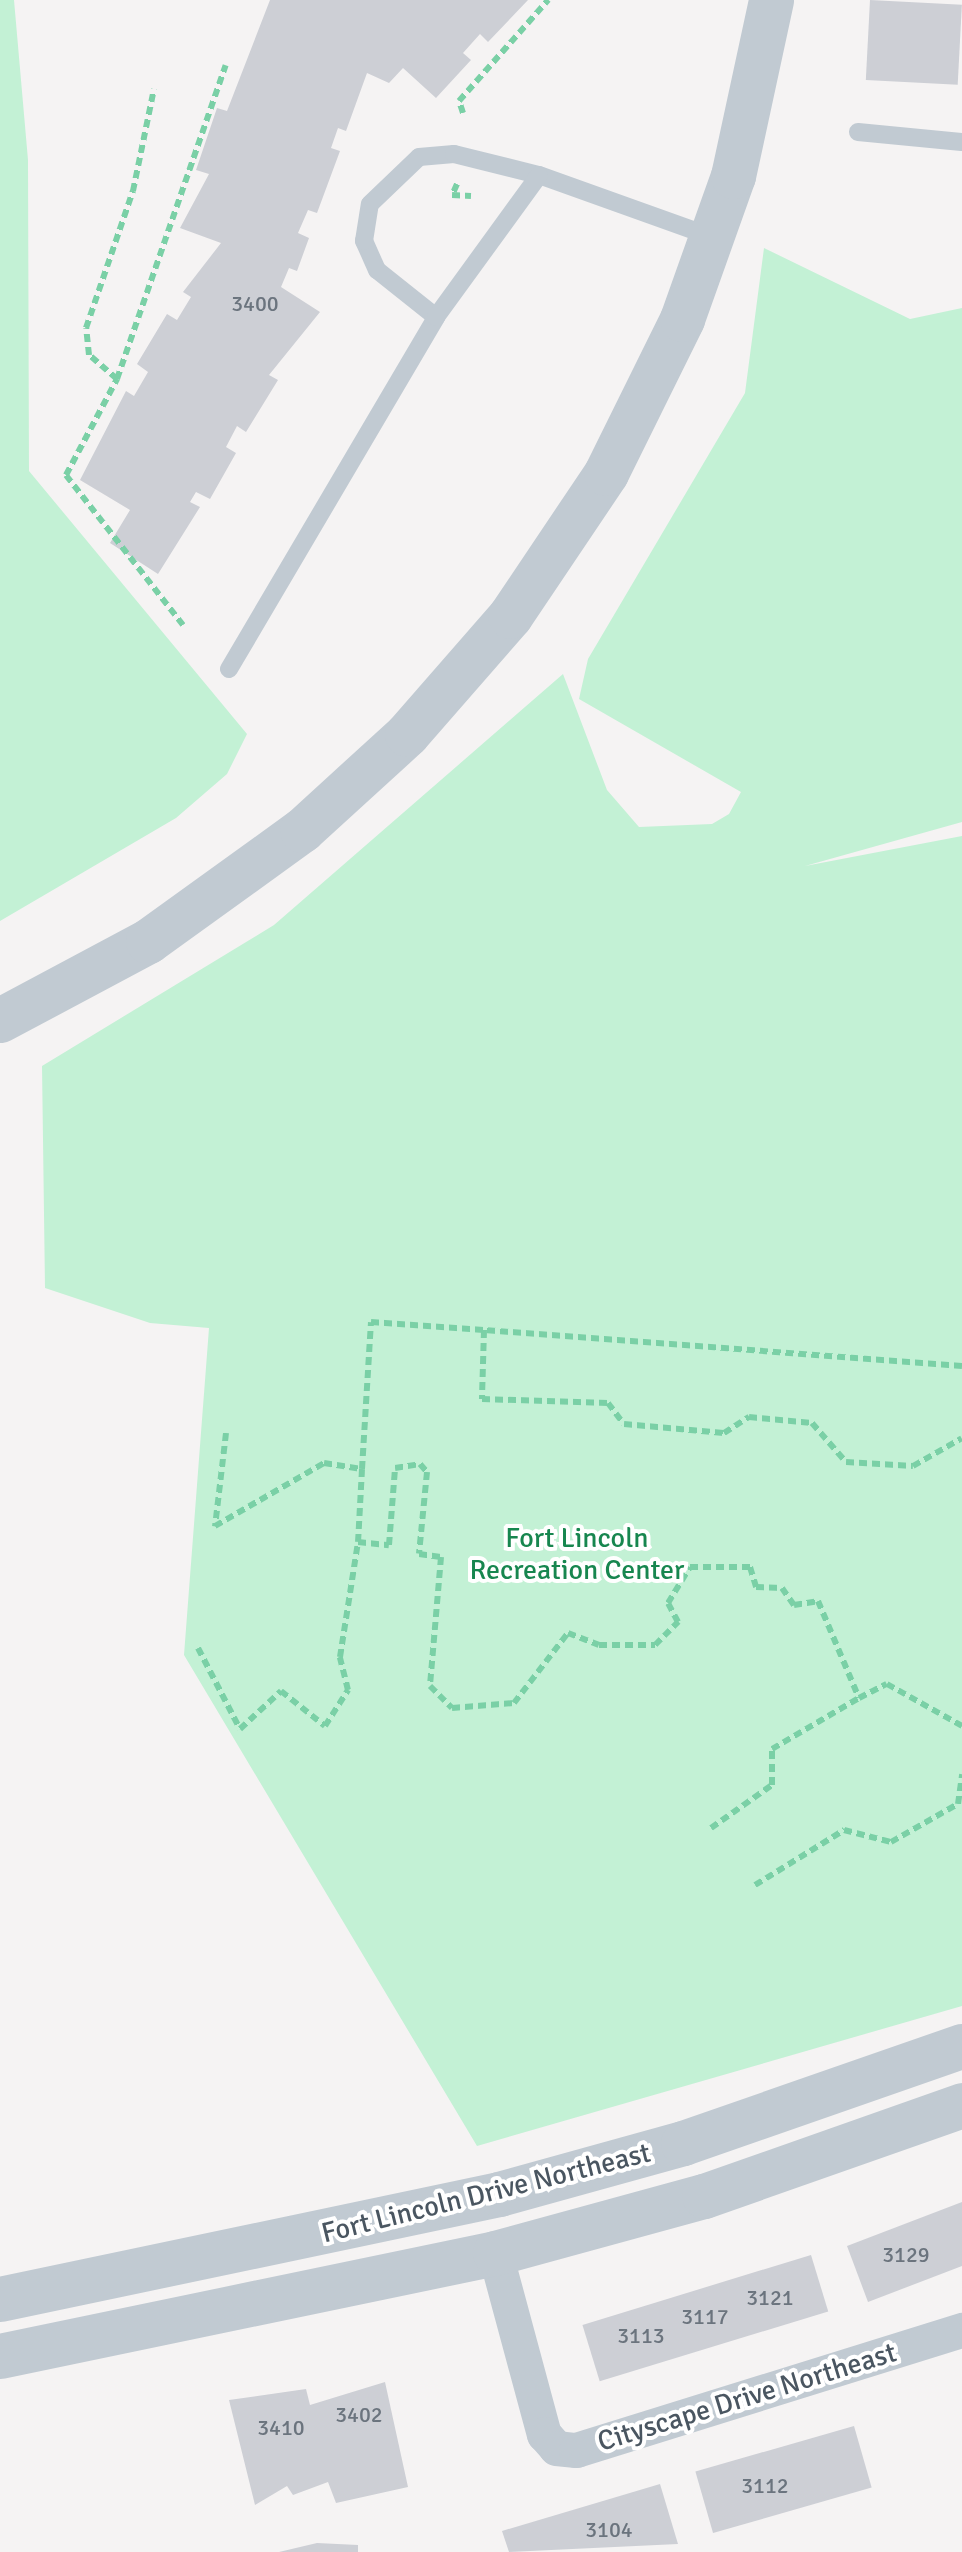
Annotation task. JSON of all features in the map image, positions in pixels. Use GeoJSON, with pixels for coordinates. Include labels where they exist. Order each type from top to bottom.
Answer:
{"type":"FeatureCollection","features":[{"type":"Feature","properties":{"kind":"street"},"geometry":{"type":"LineString","coordinates":[[0,1020],[128,954],[247,874],[443,696],[536,582],[606,473],[713,237],[771,0]]}},
{"type":"Feature","properties":{"kind":"street","name":"Fort Lincoln Drive Northeast"},"geometry":{"type":"LineString","coordinates":[[0,2299],[500,2194],[683,2143],[962,2046]]}},
{"type":"Feature","properties":{"kind":"street","name":"Fort Lincoln Drive Northeast"},"geometry":{"type":"LineString","coordinates":[[0,2356],[495,2253],[704,2196],[962,2105]]}},
{"type":"Feature","properties":{"kind":"street","name":"Cityscape Drive Northeast"},"geometry":{"type":"LineString","coordinates":[[495,2253],[544,2434],[556,2448],[576,2450],[962,2330]]}},
{"type":"Feature","properties":{"kind":"lane"},"geometry":{"type":"LineString","coordinates":[[858,132],[962,142]]}},
{"type":"Feature","properties":{"kind":"lane"},"geometry":{"type":"LineString","coordinates":[[436,317],[377,270],[364,240],[370,204],[420,157],[454,154],[539,176],[713,237]]}},
{"type":"Feature","properties":{"kind":"lane"},"geometry":{"type":"LineString","coordinates":[[229,669],[436,317],[539,176]]}},
{"type":"Feature","properties":{"kind":"path"},"geometry":{"type":"LineString","coordinates":[[463,114],[459,101],[548,0]]}},
{"type":"Feature","properties":{"kind":"path"},"geometry":{"type":"LineString","coordinates":[[183,626],[66,475],[116,379],[226,65]]}},
{"type":"Feature","properties":{"kind":"path"},"geometry":{"type":"LineString","coordinates":[[116,379],[88,355],[86,328],[134,191],[154,89]]}},
{"type":"Feature","properties":{"kind":"path"},"geometry":{"type":"LineString","coordinates":[[457,184],[452,195],[471,196]]}},
{"type":"Feature","properties":{"kind":"path"},"geometry":{"type":"LineString","coordinates":[[198,1648],[240,1729],[281,1691],[325,1726],[348,1690],[340,1658],[358,1542],[371,1322],[962,1366]]}},
{"type":"Feature","properties":{"kind":"path"},"geometry":{"type":"LineString","coordinates":[[484,1330],[482,1399],[608,1403],[624,1424],[724,1433],[749,1417],[812,1423],[846,1462],[913,1466],[962,1438]]}},
{"type":"Feature","properties":{"kind":"path"},"geometry":{"type":"LineString","coordinates":[[226,1433],[215,1526],[324,1463],[362,1469]]}},
{"type":"Feature","properties":{"kind":"path"},"geometry":{"type":"LineString","coordinates":[[358,1542],[389,1545],[395,1468],[420,1464],[428,1472],[419,1554],[441,1557],[430,1686],[452,1708],[514,1704],[568,1633],[599,1645],[655,1645],[678,1622],[668,1603],[690,1567],[750,1567],[756,1587],[782,1588],[794,1606],[818,1601],[858,1698]]}},
{"type":"Feature","properties":{"kind":"path"},"geometry":{"type":"LineString","coordinates":[[711,1828],[772,1785],[772,1749],[887,1684],[962,1726]]}},
{"type":"Feature","properties":{"kind":"path"},"geometry":{"type":"LineString","coordinates":[[756,1885],[844,1830],[891,1842],[958,1804],[962,1774]]}},
{"type":"Feature","properties":{"kind":"green space"},"geometry":{"type":"Polygon","coordinates":[[[0,0],[14,0],[28,160],[29,471],[247,734],[227,774],[176,818],[0,921],[0,0]]]}},
{"type":"Feature","properties":{"kind":"green space","name":"Fort Lincoln Recreation Center"},"geometry":{"type":"Polygon","coordinates":[[[764,248],[910,319],[962,308],[962,822],[805,866],[962,836],[962,2006],[477,2146],[184,1655],[209,1328],[150,1323],[45,1288],[42,1066],[274,925],[563,674],[607,790],[639,827],[712,824],[729,814],[741,792],[579,699],[588,659],[745,393],[764,248]]]}},
{"type":"Feature","properties":{"kind":"building"},"geometry":{"type":"Polygon","coordinates":[[[270,0],[528,0],[488,42],[480,34],[463,53],[471,60],[436,98],[403,68],[389,83],[367,73],[346,131],[338,128],[331,148],[340,151],[317,213],[308,210],[298,233],[309,238],[297,271],[289,268],[281,287],[320,312],[269,375],[278,380],[246,432],[237,426],[226,447],[236,453],[210,499],[196,492],[190,502],[200,507],[158,574],[110,543],[130,510],[80,480],[126,391],[134,396],[148,372],[137,364],[167,314],[177,320],[191,297],[183,292],[221,243],[180,228],[209,174],[196,170],[217,108],[227,111],[270,0]]]}},
{"type":"Feature","properties":{"kind":"building"},"geometry":{"type":"Polygon","coordinates":[[[870,0],[962,5],[958,85],[866,80],[870,0]]]}},
{"type":"Feature","properties":{"kind":"building"},"geometry":{"type":"Polygon","coordinates":[[[962,2202],[962,2266],[868,2302],[847,2246],[962,2202]]]}},
{"type":"Feature","properties":{"kind":"building"},"geometry":{"type":"Polygon","coordinates":[[[811,2255],[828,2311],[600,2381],[582,2325],[811,2255]]]}},
{"type":"Feature","properties":{"kind":"building"},"geometry":{"type":"Polygon","coordinates":[[[385,2382],[408,2487],[336,2503],[328,2482],[293,2495],[287,2486],[255,2505],[229,2400],[306,2389],[310,2405],[385,2382]]]}},
{"type":"Feature","properties":{"kind":"building"},"geometry":{"type":"Polygon","coordinates":[[[854,2426],[872,2488],[713,2533],[695,2471],[854,2426]]]}},
{"type":"Feature","properties":{"kind":"building"},"geometry":{"type":"Polygon","coordinates":[[[660,2484],[678,2544],[509,2552],[502,2531],[660,2484]]]}},
{"type":"Feature","properties":{"kind":"building"},"geometry":{"type":"Polygon","coordinates":[[[317,2543],[358,2545],[358,2552],[279,2552],[317,2543]]]}}]}
